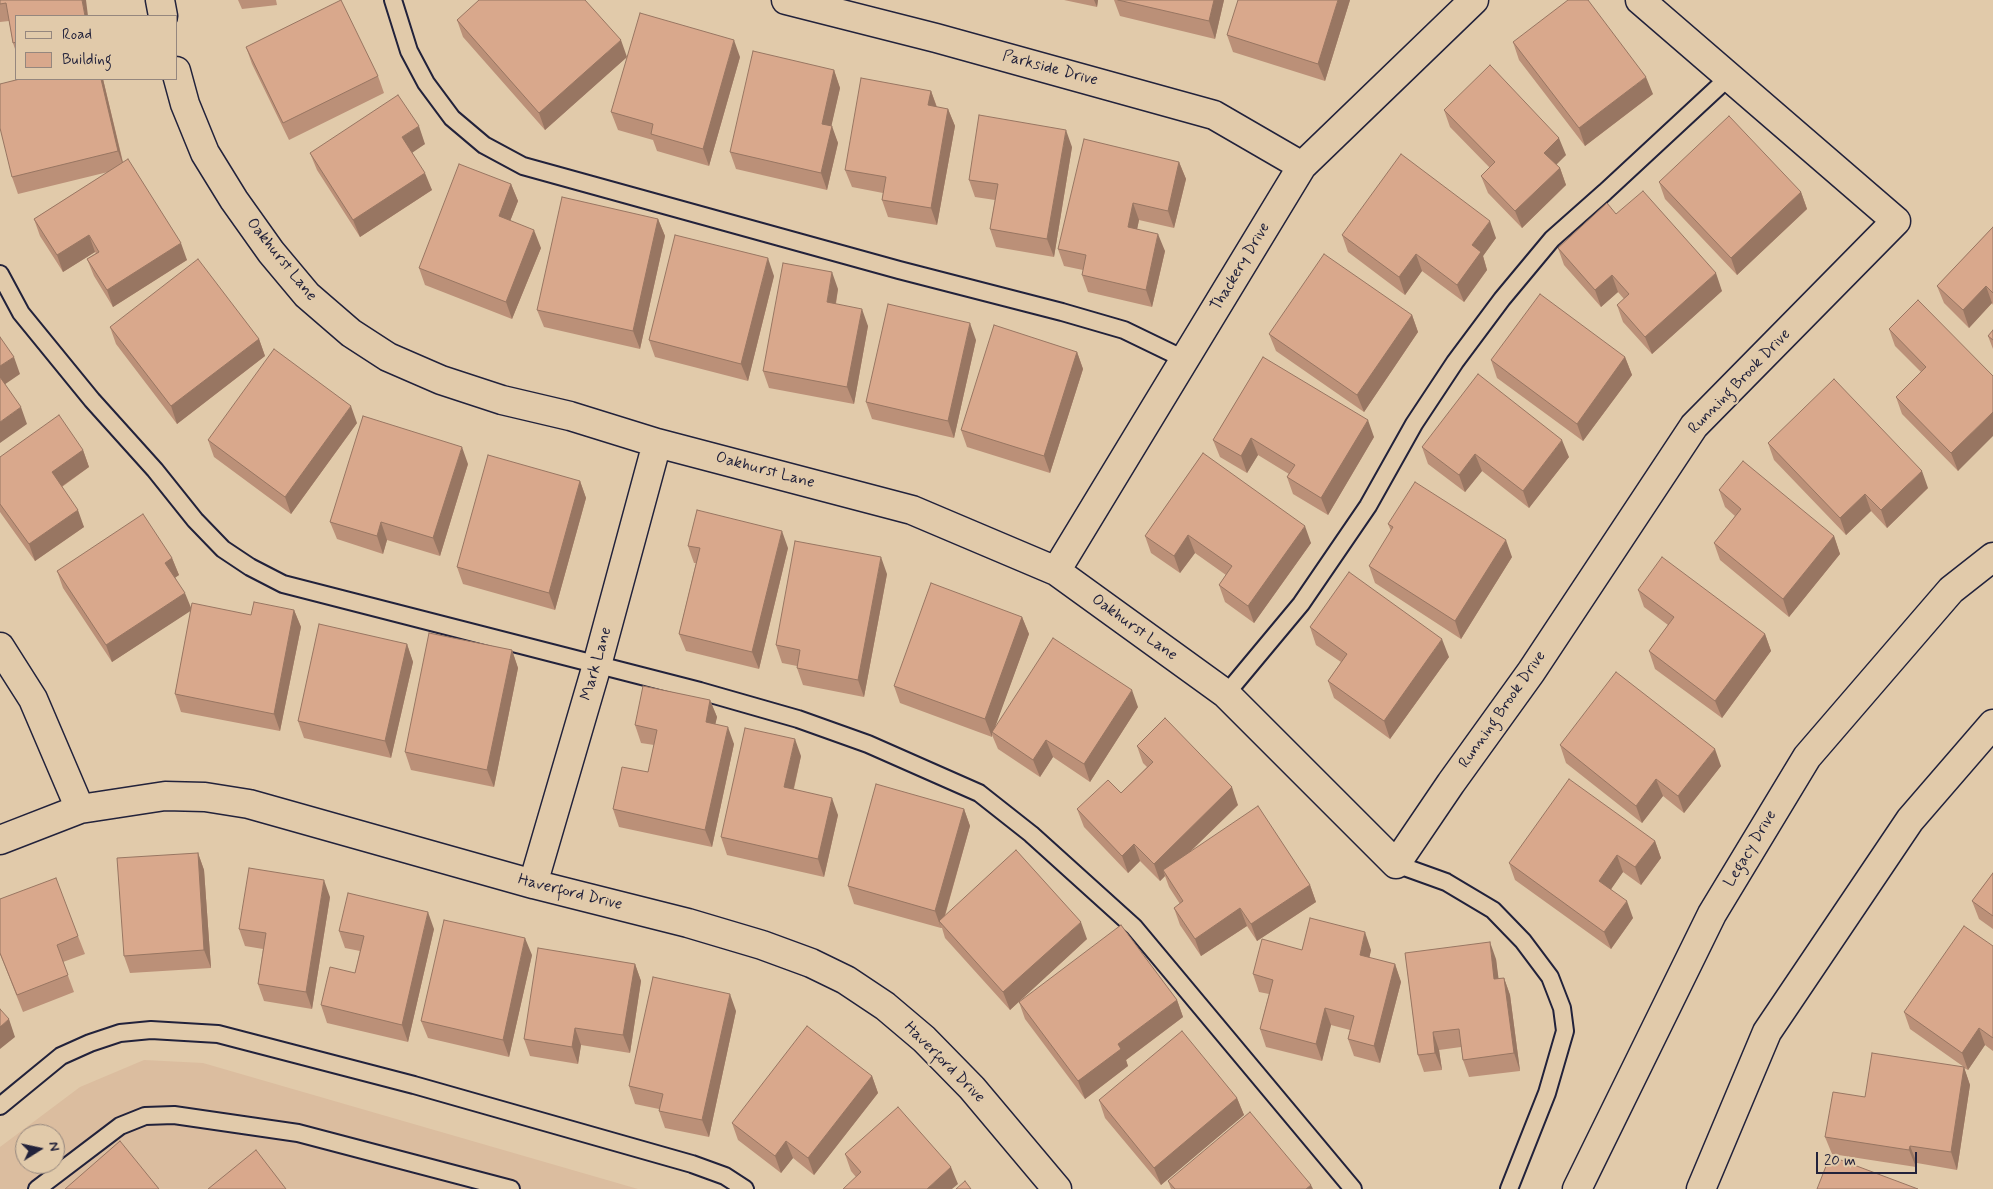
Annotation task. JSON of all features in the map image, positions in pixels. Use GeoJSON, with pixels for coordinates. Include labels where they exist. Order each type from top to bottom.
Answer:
{"type":"FeatureCollection","features":[{"type":"Feature","properties":{"kind":"street"},"geometry":{"type":"LineString","coordinates":[[160,0],[163,15]]}},
{"type":"Feature","properties":{"kind":"street","name":"Parkside Drive"},"geometry":{"type":"LineString","coordinates":[[786,0],[936,38],[1214,115],[1302,166]]}},
{"type":"Feature","properties":{"kind":"street","name":"Thackery Drive"},"geometry":{"type":"LineString","coordinates":[[1056,571],[1186,360],[1302,166],[1473,0]]}},
{"type":"Feature","properties":{"kind":"street","name":"Running Brook Drive"},"geometry":{"type":"LineString","coordinates":[[1396,864],[1451,783],[1531,672],[1694,426],[1896,221],[1640,0]]}},
{"type":"Feature","properties":{"kind":"street","name":"Oakhurst Lane"},"geometry":{"type":"LineString","coordinates":[[178,78],[205,153],[234,200],[271,252],[307,295],[351,333],[388,357],[440,380],[502,400],[570,416],[657,443],[912,510],[1056,571],[1226,694],[1396,864]]}},
{"type":"Feature","properties":{"kind":"street","name":"Mark Lane"},"geometry":{"type":"LineString","coordinates":[[533,884],[597,665],[657,443]]}},
{"type":"Feature","properties":{"kind":"street","name":"Legacy Drive"},"geometry":{"type":"LineString","coordinates":[[1577,1189],[1712,914],[1807,758],[1951,590],[1993,557]]}},
{"type":"Feature","properties":{"kind":"street"},"geometry":{"type":"LineString","coordinates":[[0,647],[33,699],[80,810]]}},
{"type":"Feature","properties":{"kind":"street"},"geometry":{"type":"LineString","coordinates":[[1702,1189],[1767,1032],[1910,820],[1993,724]]}},
{"type":"Feature","properties":{"kind":"street","name":"Haverford Drive"},"geometry":{"type":"LineString","coordinates":[[0,840],[80,810],[165,796],[205,797],[249,804],[533,884],[688,923],[744,940],[810,963],[846,980],[885,1006],[924,1039],[972,1088],[1057,1189]]}},
{"type":"Feature","properties":{"kind":"lane"},"geometry":{"type":"LineString","coordinates":[[392,0],[413,59],[426,83],[452,118],[484,145],[523,166],[1124,330],[1186,360]]}},
{"type":"Feature","properties":{"kind":"lane"},"geometry":{"type":"LineString","coordinates":[[1226,694],[1301,604],[1368,506],[1414,424],[1455,362],[1502,299],[1552,238],[1605,192],[1728,77]]}},
{"type":"Feature","properties":{"kind":"lane"},"geometry":{"type":"LineString","coordinates":[[0,274],[21,313],[92,400],[195,520],[223,549],[250,567],[283,584],[700,690],[798,719],[868,744],[979,793],[1031,834],[1134,927],[1353,1189]]}},
{"type":"Feature","properties":{"kind":"lane"},"geometry":{"type":"LineString","coordinates":[[1396,864],[1446,882],[1493,910],[1524,941],[1550,977],[1562,1008],[1565,1031],[1563,1040],[1547,1093],[1509,1189]]}},
{"type":"Feature","properties":{"kind":"lane"},"geometry":{"type":"LineString","coordinates":[[0,1106],[61,1056],[98,1040],[120,1033],[151,1030],[218,1034],[414,1085],[692,1164],[725,1176],[745,1189]]}},
{"type":"Feature","properties":{"kind":"lane"},"geometry":{"type":"LineString","coordinates":[[37,1189],[120,1126],[145,1116],[174,1115],[298,1133],[511,1189]]}},
{"type":"Feature","properties":{"kind":"shaded area"},"geometry":{"type":"Polygon","coordinates":[[[144,1060],[203,1063],[638,1189],[0,1189],[0,1147],[15,1136],[15,1174],[65,1174],[65,1124],[31,1124],[80,1087],[144,1060]]]}},
{"type":"Feature","properties":{"kind":"building"},"geometry":{"type":"Polygon","coordinates":[[[0,0],[82,0],[85,15],[15,15],[15,42],[13,43],[6,3],[0,4],[0,0]]]}},
{"type":"Feature","properties":{"kind":"building"},"geometry":{"type":"Polygon","coordinates":[[[341,0],[378,76],[283,123],[246,47],[341,0]]]}},
{"type":"Feature","properties":{"kind":"building"},"geometry":{"type":"Polygon","coordinates":[[[479,0],[585,0],[621,40],[539,113],[457,20],[479,0]]]}},
{"type":"Feature","properties":{"kind":"building"},"geometry":{"type":"Polygon","coordinates":[[[1118,0],[1214,0],[1209,21],[1118,0]]]}},
{"type":"Feature","properties":{"kind":"building"},"geometry":{"type":"Polygon","coordinates":[[[1238,0],[1338,0],[1318,64],[1227,35],[1238,0]]]}},
{"type":"Feature","properties":{"kind":"building"},"geometry":{"type":"Polygon","coordinates":[[[1568,0],[1588,0],[1646,77],[1579,128],[1513,42],[1568,0]]]}},
{"type":"Feature","properties":{"kind":"building"},"geometry":{"type":"Polygon","coordinates":[[[640,13],[734,40],[703,149],[651,134],[653,124],[611,112],[640,13]]]}},
{"type":"Feature","properties":{"kind":"building"},"geometry":{"type":"Polygon","coordinates":[[[753,51],[834,70],[822,124],[832,126],[821,173],[730,152],[753,51]]]}},
{"type":"Feature","properties":{"kind":"building"},"geometry":{"type":"Polygon","coordinates":[[[1490,65],[1559,138],[1544,153],[1560,168],[1515,211],[1481,176],[1495,162],[1444,110],[1490,65]]]}},
{"type":"Feature","properties":{"kind":"building"},"geometry":{"type":"Polygon","coordinates":[[[861,78],[931,91],[928,105],[948,109],[931,208],[882,200],[886,177],[845,170],[861,78]]]}},
{"type":"Feature","properties":{"kind":"building"},"geometry":{"type":"Polygon","coordinates":[[[16,80],[101,80],[118,151],[12,177],[0,128],[0,84],[16,80]]]}},
{"type":"Feature","properties":{"kind":"building"},"geometry":{"type":"Polygon","coordinates":[[[398,95],[419,126],[402,137],[425,173],[353,220],[310,153],[398,95]]]}},
{"type":"Feature","properties":{"kind":"building"},"geometry":{"type":"Polygon","coordinates":[[[979,115],[1066,130],[1047,239],[990,229],[998,184],[969,180],[979,115]]]}},
{"type":"Feature","properties":{"kind":"building"},"geometry":{"type":"Polygon","coordinates":[[[1729,116],[1801,192],[1731,258],[1659,182],[1729,116]]]}},
{"type":"Feature","properties":{"kind":"building"},"geometry":{"type":"Polygon","coordinates":[[[1084,139],[1179,162],[1168,211],[1133,203],[1128,227],[1158,234],[1146,290],[1082,275],[1086,255],[1058,249],[1084,139]]]}},
{"type":"Feature","properties":{"kind":"building"},"geometry":{"type":"Polygon","coordinates":[[[1401,154],[1490,221],[1472,245],[1481,252],[1457,285],[1416,254],[1399,277],[1342,235],[1401,154]]]}},
{"type":"Feature","properties":{"kind":"building"},"geometry":{"type":"Polygon","coordinates":[[[128,159],[181,243],[107,290],[87,259],[99,252],[89,235],[57,255],[34,219],[128,159]]]}},
{"type":"Feature","properties":{"kind":"building"},"geometry":{"type":"Polygon","coordinates":[[[459,164],[511,184],[499,216],[534,230],[506,302],[419,268],[459,164]]]}},
{"type":"Feature","properties":{"kind":"building"},"geometry":{"type":"Polygon","coordinates":[[[1643,191],[1716,273],[1645,337],[1617,305],[1629,294],[1612,275],[1595,290],[1558,248],[1607,203],[1616,214],[1643,191]]]}},
{"type":"Feature","properties":{"kind":"building"},"geometry":{"type":"Polygon","coordinates":[[[562,197],[658,219],[633,331],[537,310],[562,197]]]}},
{"type":"Feature","properties":{"kind":"building"},"geometry":{"type":"Polygon","coordinates":[[[1993,227],[1993,293],[1986,286],[1963,310],[1937,286],[1993,227]]]}},
{"type":"Feature","properties":{"kind":"building"},"geometry":{"type":"Polygon","coordinates":[[[675,235],[768,258],[741,364],[649,340],[675,235]]]}},
{"type":"Feature","properties":{"kind":"building"},"geometry":{"type":"Polygon","coordinates":[[[1324,254],[1412,315],[1357,395],[1269,334],[1324,254]]]}},
{"type":"Feature","properties":{"kind":"building"},"geometry":{"type":"Polygon","coordinates":[[[198,259],[259,339],[171,406],[110,327],[198,259]]]}},
{"type":"Feature","properties":{"kind":"building"},"geometry":{"type":"Polygon","coordinates":[[[783,263],[832,272],[827,302],[862,309],[847,387],[763,371],[783,263]]]}},
{"type":"Feature","properties":{"kind":"building"},"geometry":{"type":"Polygon","coordinates":[[[1540,294],[1625,357],[1577,424],[1491,360],[1540,294]]]}},
{"type":"Feature","properties":{"kind":"building"},"geometry":{"type":"Polygon","coordinates":[[[1918,300],[1993,376],[1993,412],[1951,453],[1896,397],[1926,367],[1889,329],[1918,300]]]}},
{"type":"Feature","properties":{"kind":"building"},"geometry":{"type":"Polygon","coordinates":[[[888,304],[970,323],[948,421],[866,402],[888,304]]]}},
{"type":"Feature","properties":{"kind":"building"},"geometry":{"type":"Polygon","coordinates":[[[994,325],[1077,352],[1044,456],[961,430],[994,325]]]}},
{"type":"Feature","properties":{"kind":"building"},"geometry":{"type":"Polygon","coordinates":[[[1993,330],[1993,340],[1988,336],[1993,330]]]}},
{"type":"Feature","properties":{"kind":"building"},"geometry":{"type":"Polygon","coordinates":[[[0,337],[14,357],[0,366],[0,337]]]}},
{"type":"Feature","properties":{"kind":"building"},"geometry":{"type":"Polygon","coordinates":[[[274,349],[351,406],[285,497],[208,440],[274,349]]]}},
{"type":"Feature","properties":{"kind":"building"},"geometry":{"type":"Polygon","coordinates":[[[1263,357],[1368,420],[1321,498],[1287,477],[1295,465],[1251,438],[1241,456],[1213,440],[1263,357]]]}},
{"type":"Feature","properties":{"kind":"building"},"geometry":{"type":"Polygon","coordinates":[[[1478,374],[1562,440],[1523,491],[1475,454],[1459,475],[1422,447],[1478,374]]]}},
{"type":"Feature","properties":{"kind":"building"},"geometry":{"type":"Polygon","coordinates":[[[0,377],[21,407],[0,422],[0,377]]]}},
{"type":"Feature","properties":{"kind":"building"},"geometry":{"type":"Polygon","coordinates":[[[1834,379],[1922,471],[1881,510],[1865,494],[1840,518],[1768,443],[1834,379]]]}},
{"type":"Feature","properties":{"kind":"building"},"geometry":{"type":"Polygon","coordinates":[[[59,415],[83,450],[52,472],[78,510],[29,544],[0,504],[0,457],[59,415]]]}},
{"type":"Feature","properties":{"kind":"building"},"geometry":{"type":"Polygon","coordinates":[[[363,416],[462,447],[433,538],[381,522],[377,536],[330,522],[363,416]]]}},
{"type":"Feature","properties":{"kind":"building"},"geometry":{"type":"Polygon","coordinates":[[[1203,453],[1305,526],[1248,606],[1219,585],[1232,566],[1188,535],[1174,556],[1145,536],[1203,453]]]}},
{"type":"Feature","properties":{"kind":"building"},"geometry":{"type":"Polygon","coordinates":[[[488,455],[580,481],[549,593],[457,567],[488,455]]]}},
{"type":"Feature","properties":{"kind":"building"},"geometry":{"type":"Polygon","coordinates":[[[1743,461],[1834,536],[1783,599],[1714,543],[1741,509],[1719,490],[1743,461]]]}},
{"type":"Feature","properties":{"kind":"building"},"geometry":{"type":"Polygon","coordinates":[[[1415,482],[1506,540],[1455,621],[1369,566],[1393,527],[1388,524],[1415,482]]]}},
{"type":"Feature","properties":{"kind":"building"},"geometry":{"type":"Polygon","coordinates":[[[697,510],[782,531],[752,652],[679,634],[700,548],[688,546],[697,510]]]}},
{"type":"Feature","properties":{"kind":"building"},"geometry":{"type":"Polygon","coordinates":[[[143,514],[172,558],[165,563],[185,593],[106,645],[57,571],[143,514]]]}},
{"type":"Feature","properties":{"kind":"building"},"geometry":{"type":"Polygon","coordinates":[[[795,541],[881,557],[858,680],[797,668],[800,650],[776,645],[795,541]]]}},
{"type":"Feature","properties":{"kind":"building"},"geometry":{"type":"Polygon","coordinates":[[[1662,557],[1765,634],[1715,701],[1649,651],[1674,617],[1638,590],[1662,557]]]}},
{"type":"Feature","properties":{"kind":"building"},"geometry":{"type":"Polygon","coordinates":[[[1349,572],[1442,639],[1384,721],[1328,681],[1347,654],[1310,627],[1349,572]]]}},
{"type":"Feature","properties":{"kind":"building"},"geometry":{"type":"Polygon","coordinates":[[[931,583],[1022,617],[985,719],[894,686],[931,583]]]}},
{"type":"Feature","properties":{"kind":"building"},"geometry":{"type":"Polygon","coordinates":[[[254,602],[294,610],[274,714],[175,694],[192,603],[251,615],[254,602]]]}},
{"type":"Feature","properties":{"kind":"building"},"geometry":{"type":"Polygon","coordinates":[[[319,624],[407,644],[385,741],[298,721],[319,624]]]}},
{"type":"Feature","properties":{"kind":"building"},"geometry":{"type":"Polygon","coordinates":[[[429,633],[512,650],[487,770],[405,752],[429,633]]]}},
{"type":"Feature","properties":{"kind":"building"},"geometry":{"type":"Polygon","coordinates":[[[1053,638],[1132,690],[1084,764],[1046,740],[1033,760],[992,732],[1053,638]]]}},
{"type":"Feature","properties":{"kind":"building"},"geometry":{"type":"Polygon","coordinates":[[[1616,672],[1715,749],[1678,796],[1656,779],[1636,806],[1560,745],[1616,672]]]}},
{"type":"Feature","properties":{"kind":"building"},"geometry":{"type":"Polygon","coordinates":[[[643,686],[710,700],[706,722],[728,727],[705,830],[613,809],[622,767],[648,772],[657,730],[635,725],[643,686]]]}},
{"type":"Feature","properties":{"kind":"building"},"geometry":{"type":"Polygon","coordinates":[[[1165,718],[1232,787],[1154,864],[1134,844],[1122,856],[1077,809],[1108,780],[1121,793],[1153,762],[1137,746],[1165,718]]]}},
{"type":"Feature","properties":{"kind":"building"},"geometry":{"type":"Polygon","coordinates":[[[745,728],[795,739],[784,787],[832,798],[818,859],[721,837],[745,728]]]}},
{"type":"Feature","properties":{"kind":"building"},"geometry":{"type":"Polygon","coordinates":[[[1569,779],[1655,841],[1635,867],[1617,855],[1599,881],[1627,901],[1604,932],[1509,863],[1569,779]]]}},
{"type":"Feature","properties":{"kind":"building"},"geometry":{"type":"Polygon","coordinates":[[[876,784],[964,809],[935,911],[848,886],[876,784]]]}},
{"type":"Feature","properties":{"kind":"building"},"geometry":{"type":"Polygon","coordinates":[[[1258,806],[1310,885],[1251,924],[1240,908],[1195,939],[1174,908],[1183,901],[1163,870],[1258,806]]]}},
{"type":"Feature","properties":{"kind":"building"},"geometry":{"type":"Polygon","coordinates":[[[1016,850],[1081,922],[1003,992],[939,921],[1016,850]]]}},
{"type":"Feature","properties":{"kind":"building"},"geometry":{"type":"Polygon","coordinates":[[[198,853],[204,950],[124,956],[117,858],[198,853]]]}},
{"type":"Feature","properties":{"kind":"building"},"geometry":{"type":"Polygon","coordinates":[[[249,868],[324,880],[306,992],[258,984],[266,933],[239,929],[249,868]]]}},
{"type":"Feature","properties":{"kind":"building"},"geometry":{"type":"Polygon","coordinates":[[[1993,873],[1993,916],[1972,901],[1993,873]]]}},
{"type":"Feature","properties":{"kind":"building"},"geometry":{"type":"Polygon","coordinates":[[[56,878],[78,936],[57,945],[68,975],[17,995],[0,953],[0,899],[56,878]]]}},
{"type":"Feature","properties":{"kind":"building"},"geometry":{"type":"Polygon","coordinates":[[[348,893],[428,912],[402,1025],[321,1005],[330,967],[355,973],[364,936],[339,931],[348,893]]]}},
{"type":"Feature","properties":{"kind":"building"},"geometry":{"type":"Polygon","coordinates":[[[1310,918],[1365,932],[1360,955],[1395,964],[1374,1046],[1348,1039],[1354,1016],[1325,1008],[1316,1044],[1260,1029],[1273,980],[1253,974],[1262,939],[1302,950],[1310,918]]]}},
{"type":"Feature","properties":{"kind":"building"},"geometry":{"type":"Polygon","coordinates":[[[444,920],[525,938],[503,1040],[421,1021],[444,920]]]}},
{"type":"Feature","properties":{"kind":"building"},"geometry":{"type":"Polygon","coordinates":[[[1121,925],[1177,1000],[1118,1044],[1121,1049],[1078,1081],[1019,1002],[1121,925]]]}},
{"type":"Feature","properties":{"kind":"building"},"geometry":{"type":"Polygon","coordinates":[[[1964,926],[1993,946],[1993,1038],[1979,1028],[1962,1053],[1904,1012],[1964,926]]]}},
{"type":"Feature","properties":{"kind":"building"},"geometry":{"type":"Polygon","coordinates":[[[1490,942],[1494,979],[1504,978],[1514,1053],[1463,1060],[1459,1029],[1433,1032],[1435,1053],[1418,1055],[1405,953],[1490,942]]]}},
{"type":"Feature","properties":{"kind":"building"},"geometry":{"type":"Polygon","coordinates":[[[538,948],[635,964],[623,1035],[575,1028],[572,1047],[524,1039],[538,948]]]}},
{"type":"Feature","properties":{"kind":"building"},"geometry":{"type":"Polygon","coordinates":[[[653,977],[730,994],[702,1120],[659,1111],[663,1094],[629,1086],[653,977]]]}},
{"type":"Feature","properties":{"kind":"building"},"geometry":{"type":"Polygon","coordinates":[[[0,1009],[9,1019],[0,1027],[0,1009]]]}},
{"type":"Feature","properties":{"kind":"building"},"geometry":{"type":"Polygon","coordinates":[[[807,1026],[872,1076],[808,1158],[786,1141],[775,1156],[732,1123],[807,1026]]]}},
{"type":"Feature","properties":{"kind":"building"},"geometry":{"type":"Polygon","coordinates":[[[1182,1031],[1237,1098],[1154,1168],[1099,1100],[1182,1031]]]}},
{"type":"Feature","properties":{"kind":"building"},"geometry":{"type":"Polygon","coordinates":[[[1872,1053],[1964,1067],[1951,1152],[1910,1146],[1909,1150],[1825,1137],[1833,1092],[1865,1097],[1872,1053]]]}},
{"type":"Feature","properties":{"kind":"building"},"geometry":{"type":"Polygon","coordinates":[[[898,1107],[951,1167],[927,1189],[843,1189],[861,1172],[845,1154],[898,1107]]]}},
{"type":"Feature","properties":{"kind":"building"},"geometry":{"type":"Polygon","coordinates":[[[1250,1112],[1311,1185],[1306,1189],[1175,1189],[1168,1181],[1250,1112]]]}},
{"type":"Feature","properties":{"kind":"building"},"geometry":{"type":"Polygon","coordinates":[[[120,1141],[159,1189],[65,1189],[120,1141]]]}},
{"type":"Feature","properties":{"kind":"building"},"geometry":{"type":"Polygon","coordinates":[[[256,1150],[286,1189],[208,1189],[256,1150]]]}},
{"type":"Feature","properties":{"kind":"building"},"geometry":{"type":"Polygon","coordinates":[[[1830,1156],[1918,1189],[1817,1189],[1830,1156]]]}},
{"type":"Feature","properties":{"kind":"building"},"geometry":{"type":"Polygon","coordinates":[[[965,1181],[971,1189],[956,1189],[965,1181]]]}}]}
